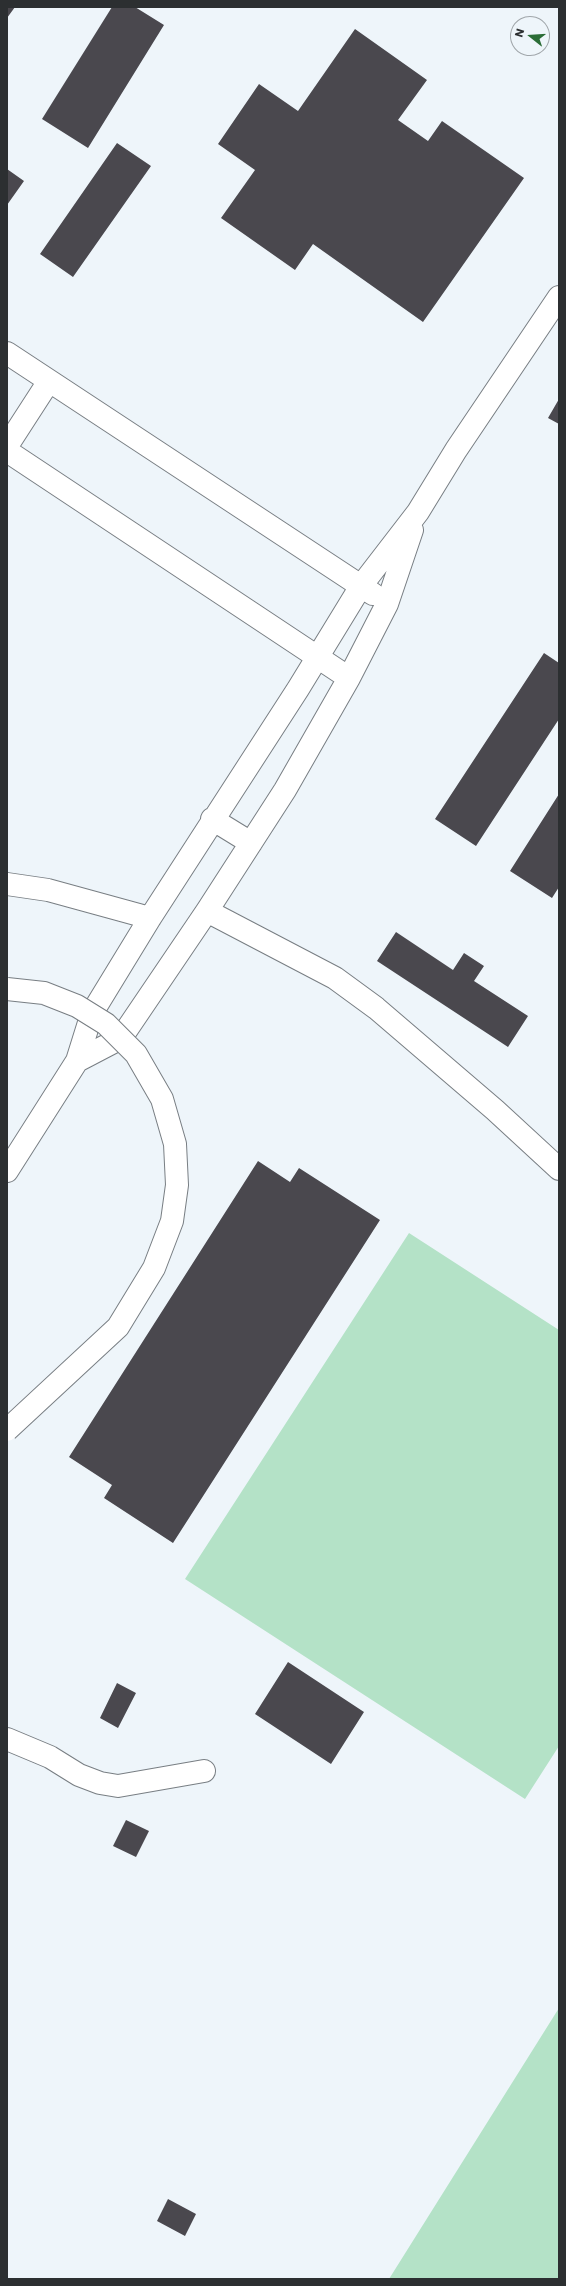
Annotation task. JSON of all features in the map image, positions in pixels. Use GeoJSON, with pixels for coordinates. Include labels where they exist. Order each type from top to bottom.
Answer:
{"type":"FeatureCollection","features":[{"type":"Feature","properties":{"kind":"street"},"geometry":{"type":"LineString","coordinates":[[7,1172],[77,1061],[92,1012],[212,819],[318,657],[361,586],[418,512],[456,450],[559,297]]}},
{"type":"Feature","properties":{"kind":"street"},"geometry":{"type":"LineString","coordinates":[[7,353],[387,604]]}},
{"type":"Feature","properties":{"kind":"street"},"geometry":{"type":"LineString","coordinates":[[7,446],[49,381]]}},
{"type":"Feature","properties":{"kind":"street"},"geometry":{"type":"LineString","coordinates":[[7,451],[349,678]]}},
{"type":"Feature","properties":{"kind":"street"},"geometry":{"type":"LineString","coordinates":[[77,1061],[121,1038],[208,911],[285,790],[349,678],[387,604],[418,512]]}},
{"type":"Feature","properties":{"kind":"street"},"geometry":{"type":"LineString","coordinates":[[212,819],[251,843]]}},
{"type":"Feature","properties":{"kind":"street"},"geometry":{"type":"LineString","coordinates":[[7,884],[48,890],[150,918]]}},
{"type":"Feature","properties":{"kind":"street"},"geometry":{"type":"LineString","coordinates":[[208,911],[335,978],[376,1008],[495,1110],[559,1169]]}},
{"type":"Feature","properties":{"kind":"street"},"geometry":{"type":"LineString","coordinates":[[7,988],[44,993],[77,1006],[106,1024],[136,1054],[162,1099],[175,1144],[177,1185],[172,1221],[154,1268],[118,1327],[7,1430]]}},
{"type":"Feature","properties":{"kind":"street"},"geometry":{"type":"LineString","coordinates":[[7,1739],[50,1756],[79,1775],[100,1783],[118,1786],[204,1771]]}},
{"type":"Feature","properties":{"kind":"green space"},"geometry":{"type":"Polygon","coordinates":[[[409,1233],[559,1330],[559,1746],[525,1799],[185,1579],[409,1233]]]}},
{"type":"Feature","properties":{"kind":"green space"},"geometry":{"type":"Polygon","coordinates":[[[559,2008],[559,2279],[389,2279],[559,2008]]]}},
{"type":"Feature","properties":{"kind":"building"},"geometry":{"type":"Polygon","coordinates":[[[7,7],[15,7],[7,18],[7,7]]]}},
{"type":"Feature","properties":{"kind":"building"},"geometry":{"type":"Polygon","coordinates":[[[112,7],[135,7],[164,25],[88,148],[42,119],[112,7]]]}},
{"type":"Feature","properties":{"kind":"building"},"geometry":{"type":"Polygon","coordinates":[[[355,29],[427,80],[398,120],[428,141],[442,121],[524,178],[423,322],[313,244],[295,270],[221,218],[255,170],[218,144],[259,84],[298,111],[355,29]]]}},
{"type":"Feature","properties":{"kind":"building"},"geometry":{"type":"Polygon","coordinates":[[[117,143],[151,166],[73,277],[40,254],[117,143]]]}},
{"type":"Feature","properties":{"kind":"building"},"geometry":{"type":"Polygon","coordinates":[[[7,169],[24,181],[7,205],[7,169]]]}},
{"type":"Feature","properties":{"kind":"building"},"geometry":{"type":"Polygon","coordinates":[[[559,399],[559,424],[548,418],[559,399]]]}},
{"type":"Feature","properties":{"kind":"building"},"geometry":{"type":"Polygon","coordinates":[[[544,653],[559,663],[559,719],[476,846],[435,819],[544,653]]]}},
{"type":"Feature","properties":{"kind":"building"},"geometry":{"type":"Polygon","coordinates":[[[559,794],[559,887],[552,898],[510,871],[559,794]]]}},
{"type":"Feature","properties":{"kind":"building"},"geometry":{"type":"Polygon","coordinates":[[[396,932],[453,970],[464,953],[484,966],[474,981],[528,1016],[508,1047],[377,961],[396,932]]]}},
{"type":"Feature","properties":{"kind":"building"},"geometry":{"type":"Polygon","coordinates":[[[258,1161],[290,1182],[299,1168],[380,1220],[173,1543],[104,1498],[112,1485],[69,1457],[258,1161]]]}},
{"type":"Feature","properties":{"kind":"building"},"geometry":{"type":"Polygon","coordinates":[[[288,1662],[364,1712],[331,1764],[255,1714],[288,1662]]]}},
{"type":"Feature","properties":{"kind":"building"},"geometry":{"type":"Polygon","coordinates":[[[117,1683],[136,1693],[118,1728],[100,1718],[117,1683]]]}},
{"type":"Feature","properties":{"kind":"building"},"geometry":{"type":"Polygon","coordinates":[[[126,1820],[149,1831],[136,1857],[113,1846],[126,1820]]]}},
{"type":"Feature","properties":{"kind":"building"},"geometry":{"type":"Polygon","coordinates":[[[168,2199],[196,2214],[185,2236],[157,2221],[168,2199]]]}}]}
